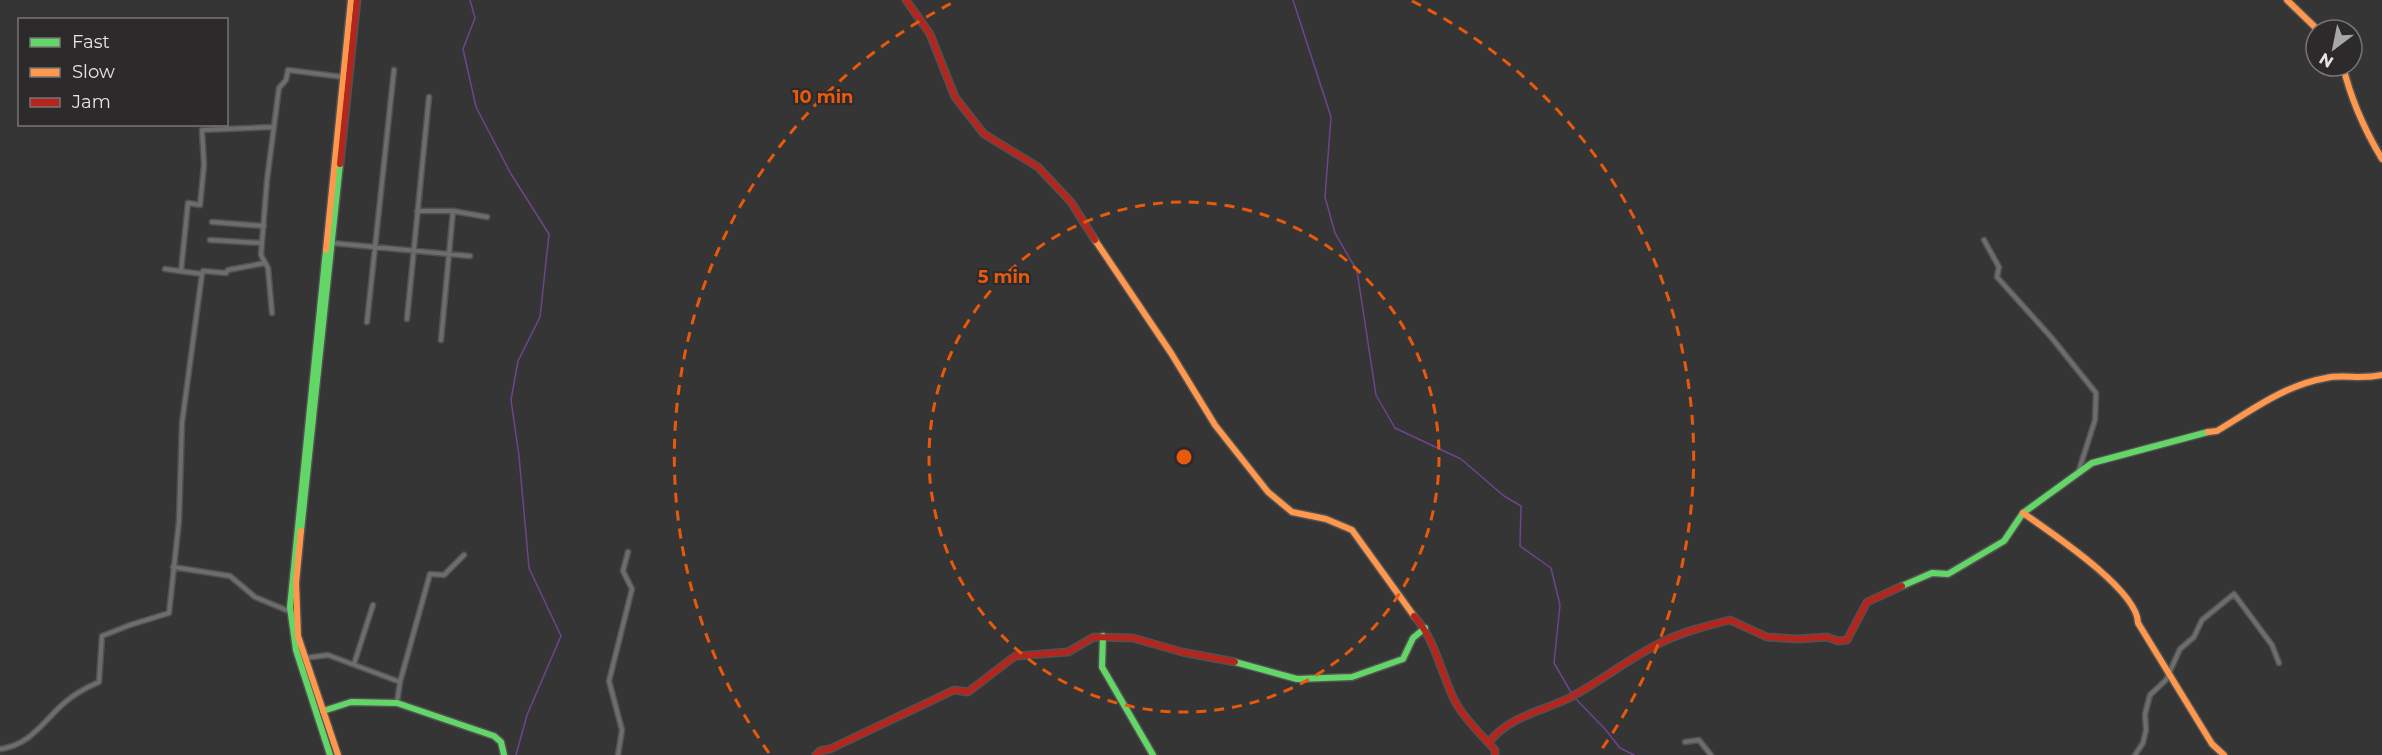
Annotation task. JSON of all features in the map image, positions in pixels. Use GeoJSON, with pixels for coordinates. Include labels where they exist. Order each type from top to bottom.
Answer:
{"type":"FeatureCollection","features":[{"type":"Feature","properties":{"kind":"street"},"geometry":{"type":"LineString","coordinates":[[330,755],[296,650],[291,612],[292,576],[351,0]]}},
{"type":"Feature","properties":{"kind":"street"},"geometry":{"type":"LineString","coordinates":[[338,755],[305,658],[297,624],[296,583],[357,0]]}},
{"type":"Feature","properties":{"kind":"street"},"geometry":{"type":"LineString","coordinates":[[906,0],[930,34],[955,97],[984,134],[1038,167],[1071,202],[1124,286],[1171,353],[1215,425],[1268,492],[1292,512],[1326,519],[1352,530],[1406,607],[1425,628],[1452,695],[1464,715],[1495,750],[1495,755]]}},
{"type":"Feature","properties":{"kind":"street"},"geometry":{"type":"LineString","coordinates":[[2287,0],[2306,18]]}},
{"type":"Feature","properties":{"kind":"street"},"geometry":{"type":"LineString","coordinates":[[272,313],[268,268],[261,255],[279,88],[286,80],[288,70],[343,77]]}},
{"type":"Feature","properties":{"kind":"street"},"geometry":{"type":"LineString","coordinates":[[367,322],[394,70]]}},
{"type":"Feature","properties":{"kind":"street"},"geometry":{"type":"LineString","coordinates":[[2346,78],[2350,94],[2366,132],[2382,159]]}},
{"type":"Feature","properties":{"kind":"street"},"geometry":{"type":"LineString","coordinates":[[407,319],[429,97]]}},
{"type":"Feature","properties":{"kind":"street"},"geometry":{"type":"LineString","coordinates":[[181,271],[188,204],[200,205],[204,165],[202,130],[273,127]]}},
{"type":"Feature","properties":{"kind":"street"},"geometry":{"type":"LineString","coordinates":[[417,211],[453,211],[487,217]]}},
{"type":"Feature","properties":{"kind":"street"},"geometry":{"type":"LineString","coordinates":[[441,340],[453,211]]}},
{"type":"Feature","properties":{"kind":"street"},"geometry":{"type":"LineString","coordinates":[[212,222],[264,226]]}},
{"type":"Feature","properties":{"kind":"street"},"geometry":{"type":"LineString","coordinates":[[210,240],[262,243]]}},
{"type":"Feature","properties":{"kind":"street"},"geometry":{"type":"LineString","coordinates":[[1984,240],[1999,267],[1997,278],[2051,337],[2096,393],[2095,420],[2079,470]]}},
{"type":"Feature","properties":{"kind":"street"},"geometry":{"type":"LineString","coordinates":[[332,243],[470,256]]}},
{"type":"Feature","properties":{"kind":"street"},"geometry":{"type":"LineString","coordinates":[[165,269],[202,274],[203,271],[226,273],[228,270],[265,263]]}},
{"type":"Feature","properties":{"kind":"street"},"geometry":{"type":"LineString","coordinates":[[0,749],[14,747],[30,738],[81,689],[99,682],[102,636],[169,613],[179,521],[182,423],[202,274]]}},
{"type":"Feature","properties":{"kind":"street"},"geometry":{"type":"LineString","coordinates":[[1489,742],[1496,731],[1519,718],[1572,696],[1677,635],[1730,620],[1767,637],[1798,639],[1827,637],[1838,641],[1847,640],[1866,602],[1932,573],[1948,574],[2004,541],[2023,513],[2079,470],[2092,463],[2217,431],[2284,390],[2328,377],[2366,379],[2382,375]]}},
{"type":"Feature","properties":{"kind":"street"},"geometry":{"type":"LineString","coordinates":[[2023,513],[2073,547],[2120,590],[2138,614],[2138,623],[2212,744],[2224,755]]}},
{"type":"Feature","properties":{"kind":"street"},"geometry":{"type":"LineString","coordinates":[[618,755],[622,730],[609,681],[632,589],[623,571],[628,552]]}},
{"type":"Feature","properties":{"kind":"street"},"geometry":{"type":"LineString","coordinates":[[397,703],[400,682],[430,574],[444,575],[464,555]]}},
{"type":"Feature","properties":{"kind":"street"},"geometry":{"type":"LineString","coordinates":[[173,567],[230,576],[255,597],[291,612]]}},
{"type":"Feature","properties":{"kind":"street"},"geometry":{"type":"LineString","coordinates":[[2135,755],[2143,743],[2146,730],[2145,714],[2151,695],[2166,680],[2180,649],[2194,637],[2202,620],[2234,594],[2272,645],[2279,663]]}},
{"type":"Feature","properties":{"kind":"street"},"geometry":{"type":"LineString","coordinates":[[354,664],[373,604]]}},
{"type":"Feature","properties":{"kind":"street"},"geometry":{"type":"LineString","coordinates":[[816,755],[820,751],[830,749],[954,690],[968,692],[1015,656],[1068,652],[1094,637],[1133,638],[1182,652],[1249,665],[1297,679],[1316,680],[1352,677],[1403,659],[1413,638],[1425,628]]}},
{"type":"Feature","properties":{"kind":"street"},"geometry":{"type":"LineString","coordinates":[[1103,636],[1102,667],[1153,755]]}},
{"type":"Feature","properties":{"kind":"street"},"geometry":{"type":"LineString","coordinates":[[305,658],[328,654],[400,682]]}},
{"type":"Feature","properties":{"kind":"street"},"geometry":{"type":"LineString","coordinates":[[323,711],[351,702],[397,703],[494,736],[501,742],[504,755]]}},
{"type":"Feature","properties":{"kind":"street"},"geometry":{"type":"LineString","coordinates":[[1685,742],[1699,740],[1711,755]]}},
{"type":"Feature","properties":{"kind":"waterway"},"geometry":{"type":"LineString","coordinates":[[470,0],[475,18],[463,49],[476,107],[511,174],[549,234],[540,317],[518,361],[511,400],[519,456],[529,568],[561,636],[527,715],[516,755]]}},
{"type":"Feature","properties":{"kind":"waterway"},"geometry":{"type":"LineString","coordinates":[[1293,0],[1331,117],[1325,197],[1335,233],[1357,271],[1376,395],[1395,428],[1461,459],[1504,496],[1521,506],[1520,546],[1551,568],[1560,605],[1554,663],[1572,694]]}},
{"type":"Feature","properties":{"kind":"waterway"},"geometry":{"type":"LineString","coordinates":[[1575,698],[1620,748],[1634,755]]}},
{"type":"Feature","properties":{"kind":"traffic: fast"},"geometry":{"type":"LineString","coordinates":[[301,531],[340,164]]}},
{"type":"Feature","properties":{"kind":"traffic: fast"},"geometry":{"type":"LineString","coordinates":[[326,250],[290,607],[296,650],[330,755]]}},
{"type":"Feature","properties":{"kind":"traffic: fast"},"geometry":{"type":"LineString","coordinates":[[1902,586],[1932,573],[1948,574],[2004,541],[2023,513],[2092,463],[2208,432]]}},
{"type":"Feature","properties":{"kind":"traffic: fast"},"geometry":{"type":"LineString","coordinates":[[1235,662],[1297,679],[1352,677],[1403,659],[1413,638],[1425,628]]}},
{"type":"Feature","properties":{"kind":"traffic: fast"},"geometry":{"type":"LineString","coordinates":[[1103,636],[1102,667],[1153,755]]}},
{"type":"Feature","properties":{"kind":"traffic: fast"},"geometry":{"type":"LineString","coordinates":[[323,711],[351,702],[397,703],[494,736],[501,742],[504,755]]}},
{"type":"Feature","properties":{"kind":"traffic: slow"},"geometry":{"type":"LineString","coordinates":[[326,250],[351,0]]}},
{"type":"Feature","properties":{"kind":"traffic: slow"},"geometry":{"type":"LineString","coordinates":[[2287,0],[2306,18]]}},
{"type":"Feature","properties":{"kind":"traffic: slow"},"geometry":{"type":"LineString","coordinates":[[2346,78],[2369,137],[2382,159]]}},
{"type":"Feature","properties":{"kind":"traffic: slow"},"geometry":{"type":"LineString","coordinates":[[1095,240],[1171,353],[1215,425],[1268,492],[1292,512],[1326,519],[1352,530],[1414,616]]}},
{"type":"Feature","properties":{"kind":"traffic: slow"},"geometry":{"type":"LineString","coordinates":[[2208,432],[2217,431],[2269,399],[2311,381],[2333,377],[2382,375]]}},
{"type":"Feature","properties":{"kind":"traffic: slow"},"geometry":{"type":"LineString","coordinates":[[2023,513],[2091,563],[2124,595],[2134,610],[2138,623],[2212,744],[2224,755]]}},
{"type":"Feature","properties":{"kind":"traffic: slow"},"geometry":{"type":"LineString","coordinates":[[301,531],[296,583],[298,636],[338,755]]}},
{"type":"Feature","properties":{"kind":"traffic: jam"},"geometry":{"type":"LineString","coordinates":[[340,164],[357,0]]}},
{"type":"Feature","properties":{"kind":"traffic: jam"},"geometry":{"type":"LineString","coordinates":[[906,0],[930,34],[955,97],[984,134],[1038,167],[1071,202],[1095,240]]}},
{"type":"Feature","properties":{"kind":"traffic: jam"},"geometry":{"type":"LineString","coordinates":[[1489,742],[1497,733],[1516,720],[1569,698],[1648,649],[1677,636],[1730,620],[1767,637],[1798,639],[1827,637],[1838,641],[1847,640],[1867,602],[1902,586]]}},
{"type":"Feature","properties":{"kind":"traffic: jam"},"geometry":{"type":"LineString","coordinates":[[1414,616],[1432,644],[1460,710],[1495,750],[1495,755]]}},
{"type":"Feature","properties":{"kind":"traffic: jam"},"geometry":{"type":"LineString","coordinates":[[816,755],[820,751],[830,749],[954,690],[968,692],[1015,656],[1068,652],[1094,637],[1133,638],[1182,652],[1235,662]]}}]}
